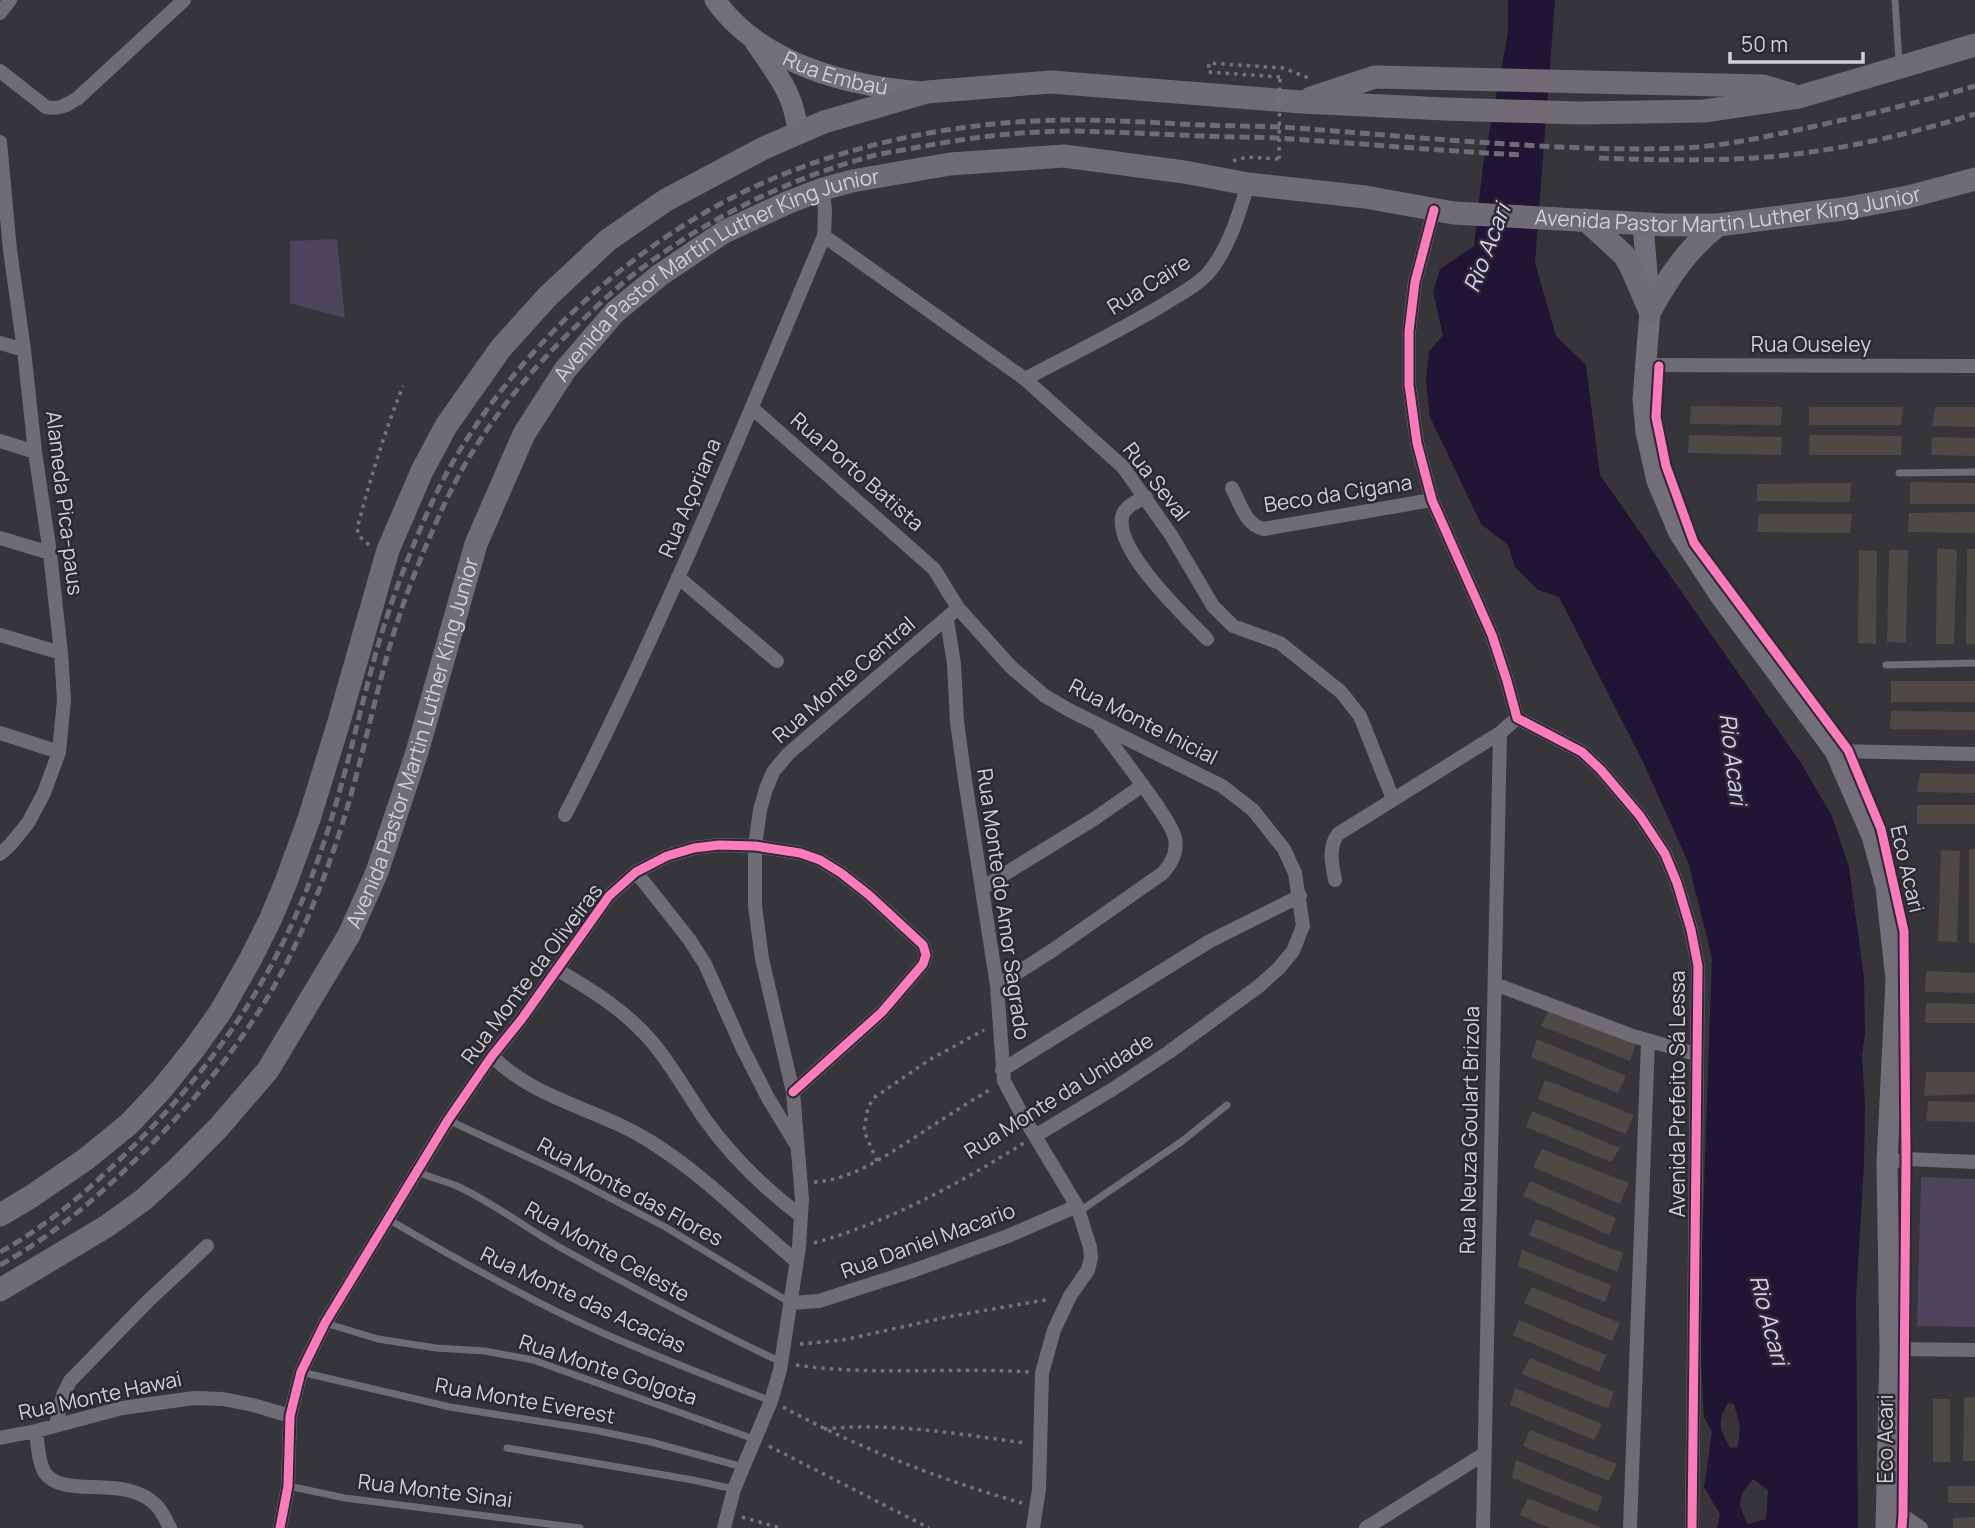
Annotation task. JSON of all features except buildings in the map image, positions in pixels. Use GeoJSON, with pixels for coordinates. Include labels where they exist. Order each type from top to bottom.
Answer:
{"type":"FeatureCollection","features":[{"type":"Feature","properties":{"kind":"main road"},"geometry":{"type":"LineString","coordinates":[[0,1215],[86,1159],[129,1124],[194,1049],[232,991],[271,918],[309,819],[388,550],[422,471],[446,426],[501,348],[548,296],[608,240],[666,200],[764,148],[824,122],[928,92],[1051,82],[1302,102],[1579,114],[1704,111],[1799,97],[1975,45]]}},
{"type":"Feature","properties":{"kind":"main road"},"geometry":{"type":"LineString","coordinates":[[1302,102],[1375,77],[1763,86],[1799,97]]}},
{"type":"Feature","properties":{"kind":"main road","name":"Avenida Pastor Martin Luther King Junior"},"geometry":{"type":"LineString","coordinates":[[0,1290],[107,1227],[151,1192],[176,1171],[237,1108],[268,1070],[349,935],[377,872],[417,752],[476,544],[524,434],[565,370],[615,312],[660,275],[724,232],[789,202],[852,181],[950,164],[1064,156],[1184,172],[1248,184],[1365,197],[1444,211],[1643,224],[1718,225],[1843,209],[1908,197],[1975,179]]}},
{"type":"Feature","properties":{"kind":"main road"},"geometry":{"type":"LineString","coordinates":[[1576,220],[1624,255],[1650,311]]}},
{"type":"Feature","properties":{"kind":"main road"},"geometry":{"type":"LineString","coordinates":[[1650,311],[1683,260],[1702,238],[1718,225]]}},
{"type":"Feature","properties":{"kind":"street"},"geometry":{"type":"LineString","coordinates":[[0,13],[10,0]]}},
{"type":"Feature","properties":{"kind":"street"},"geometry":{"type":"LineString","coordinates":[[0,71],[46,107],[65,107],[184,0]]}},
{"type":"Feature","properties":{"kind":"street","name":"Rua Embaú"},"geometry":{"type":"LineString","coordinates":[[715,0],[751,38],[791,97],[798,133]]}},
{"type":"Feature","properties":{"kind":"street","name":"Rua Embaú"},"geometry":{"type":"LineString","coordinates":[[751,38],[789,58],[842,79],[889,89],[928,92]]}},
{"type":"Feature","properties":{"kind":"street","name":"Alameda Pica-paus"},"geometry":{"type":"LineString","coordinates":[[0,144],[5,249],[24,350],[50,553],[64,700],[60,752],[44,793],[28,823],[0,854]]}},
{"type":"Feature","properties":{"kind":"street","name":"Rua Caire"},"geometry":{"type":"LineString","coordinates":[[1024,379],[1141,318],[1192,287],[1209,272],[1223,249],[1239,215],[1248,184]]}},
{"type":"Feature","properties":{"kind":"street","name":"Rua Açoriana"},"geometry":{"type":"LineString","coordinates":[[565,815],[601,745],[678,578],[824,236],[823,189]]}},
{"type":"Feature","properties":{"kind":"street"},"geometry":{"type":"LineString","coordinates":[[1335,880],[1332,848],[1335,838],[1500,733],[1517,718],[1492,635],[1432,500],[1418,443],[1409,385],[1409,331],[1415,282],[1444,211]]}},
{"type":"Feature","properties":{"kind":"street"},"geometry":{"type":"LineString","coordinates":[[1643,224],[1650,311],[1643,399],[1646,432],[1657,481],[1679,533],[1721,597],[1835,751],[1871,836],[1886,887],[1896,979],[1887,1163],[1889,1349],[1886,1528]]}},
{"type":"Feature","properties":{"kind":"street","name":"Rua Seval"},"geometry":{"type":"LineString","coordinates":[[824,236],[1024,379],[1123,467],[1171,535],[1213,606],[1233,626],[1280,643],[1341,692],[1360,716],[1393,799]]}},
{"type":"Feature","properties":{"kind":"street"},"geometry":{"type":"LineString","coordinates":[[0,343],[24,350]]}},
{"type":"Feature","properties":{"kind":"street","name":"Rua Ouseley"},"geometry":{"type":"LineString","coordinates":[[1646,365],[1975,366]]}},
{"type":"Feature","properties":{"kind":"street","name":"Rua Porto Batista"},"geometry":{"type":"LineString","coordinates":[[752,408],[934,569]]}},
{"type":"Feature","properties":{"kind":"street"},"geometry":{"type":"LineString","coordinates":[[0,441],[35,452]]}},
{"type":"Feature","properties":{"kind":"street","name":"Beco da Cigana"},"geometry":{"type":"LineString","coordinates":[[1232,488],[1251,523],[1259,529],[1432,500]]}},
{"type":"Feature","properties":{"kind":"street"},"geometry":{"type":"LineString","coordinates":[[1146,497],[1125,510],[1122,516],[1123,535],[1130,550],[1165,596],[1207,639]]}},
{"type":"Feature","properties":{"kind":"street"},"geometry":{"type":"LineString","coordinates":[[0,538],[50,553]]}},
{"type":"Feature","properties":{"kind":"street","name":"Rua Monte Inicial"},"geometry":{"type":"LineString","coordinates":[[934,569],[958,608],[1011,667],[1045,696],[1222,786],[1253,810],[1284,849],[1295,873],[1303,926]]}},
{"type":"Feature","properties":{"kind":"street"},"geometry":{"type":"LineString","coordinates":[[678,578],[777,661]]}},
{"type":"Feature","properties":{"kind":"street","name":"Rua Monte Central"},"geometry":{"type":"LineString","coordinates":[[724,1528],[734,1489],[771,1401],[782,1363],[802,1216],[793,1092],[762,959],[755,906],[755,846],[766,789],[773,772],[788,754],[958,608]]}},
{"type":"Feature","properties":{"kind":"street","name":"Rua Monte do Amor Sagrado"},"geometry":{"type":"LineString","coordinates":[[947,620],[954,664],[957,722],[997,986],[1003,1075],[1078,1209],[1088,1240],[1091,1258],[1088,1270],[1070,1296]]}},
{"type":"Feature","properties":{"kind":"street"},"geometry":{"type":"LineString","coordinates":[[0,635],[61,653]]}},
{"type":"Feature","properties":{"kind":"street","name":"Avenida Prefeito Sá Lessa"},"geometry":{"type":"LineString","coordinates":[[1517,718],[1582,752],[1640,816],[1665,854],[1691,930],[1698,966],[1692,1528]]}},
{"type":"Feature","properties":{"kind":"street"},"geometry":{"type":"LineString","coordinates":[[997,986],[1163,873],[1175,853],[1175,839],[1170,826],[1097,723]]}},
{"type":"Feature","properties":{"kind":"street"},"geometry":{"type":"LineString","coordinates":[[0,733],[60,752]]}},
{"type":"Feature","properties":{"kind":"street","name":"Rua Neuza Goulart Brizola"},"geometry":{"type":"LineString","coordinates":[[1483,1528],[1500,733]]}},
{"type":"Feature","properties":{"kind":"street"},"geometry":{"type":"LineString","coordinates":[[1835,751],[1975,754]]}},
{"type":"Feature","properties":{"kind":"street"},"geometry":{"type":"LineString","coordinates":[[982,888],[1143,785]]}},
{"type":"Feature","properties":{"kind":"street","name":"Rua Monte da Oliveiras"},"geometry":{"type":"LineString","coordinates":[[280,1528],[288,1486],[289,1416],[301,1372],[325,1323],[448,1120],[492,1056],[610,896],[636,872],[667,856],[719,845],[755,846],[800,853],[820,860],[841,873],[923,945],[926,955],[923,964],[882,1012],[793,1092]]}},
{"type":"Feature","properties":{"kind":"street"},"geometry":{"type":"LineString","coordinates":[[636,872],[689,939],[705,964],[742,1047],[768,1098],[798,1147]]}},
{"type":"Feature","properties":{"kind":"street"},"geometry":{"type":"LineString","coordinates":[[1003,1075],[1210,941],[1300,895]]}},
{"type":"Feature","properties":{"kind":"street","name":"Rua Monte da Unidade"},"geometry":{"type":"LineString","coordinates":[[1035,1136],[1158,1059],[1259,986],[1293,951],[1303,926]]}},
{"type":"Feature","properties":{"kind":"street"},"geometry":{"type":"LineString","coordinates":[[556,969],[622,1012],[653,1042],[703,1117],[731,1152],[781,1201],[802,1216]]}},
{"type":"Feature","properties":{"kind":"street"},"geometry":{"type":"LineString","coordinates":[[1494,984],[1603,1026],[1696,1054]]}},
{"type":"Feature","properties":{"kind":"street"},"geometry":{"type":"LineString","coordinates":[[1630,1528],[1648,1041]]}},
{"type":"Feature","properties":{"kind":"street"},"geometry":{"type":"LineString","coordinates":[[492,1056],[525,1082],[648,1140],[690,1168],[757,1229],[797,1254]]}},
{"type":"Feature","properties":{"kind":"street"},"geometry":{"type":"LineString","coordinates":[[1887,1163],[1906,1159],[1975,1162]]}},
{"type":"Feature","properties":{"kind":"street","name":"Rua Daniel Macario"},"geometry":{"type":"LineString","coordinates":[[791,1303],[819,1301],[915,1270],[1078,1209]]}},
{"type":"Feature","properties":{"kind":"street"},"geometry":{"type":"LineString","coordinates":[[56,1425],[63,1395],[70,1381],[148,1301],[207,1246]]}},
{"type":"Feature","properties":{"kind":"street"},"geometry":{"type":"LineString","coordinates":[[1033,1528],[1037,1508],[1042,1373],[1054,1330],[1070,1296]]}},
{"type":"Feature","properties":{"kind":"street"},"geometry":{"type":"LineString","coordinates":[[1889,1349],[1975,1350]]}},
{"type":"Feature","properties":{"kind":"street","name":"Rua Monte Hawai"},"geometry":{"type":"LineString","coordinates":[[0,1438],[36,1432],[122,1408],[194,1398],[223,1399],[289,1416]]}},
{"type":"Feature","properties":{"kind":"street"},"geometry":{"type":"LineString","coordinates":[[36,1432],[43,1471],[55,1483],[133,1491],[155,1504],[170,1528]]}},
{"type":"Feature","properties":{"kind":"street"},"geometry":{"type":"LineString","coordinates":[[1366,1528],[1484,1454]]}},
{"type":"Feature","properties":{"kind":"street"},"geometry":{"type":"LineString","coordinates":[[1887,1504],[1921,1528]]}},
{"type":"Feature","properties":{"kind":"lane"},"geometry":{"type":"LineString","coordinates":[[1895,0],[1900,67]]}},
{"type":"Feature","properties":{"kind":"lane"},"geometry":{"type":"LineString","coordinates":[[1899,472],[1975,472]]}},
{"type":"Feature","properties":{"kind":"lane"},"geometry":{"type":"LineString","coordinates":[[1886,665],[1975,663]]}},
{"type":"Feature","properties":{"kind":"lane","name":"Rua Daniel Macario"},"geometry":{"type":"LineString","coordinates":[[1078,1209],[1133,1176],[1227,1105]]}},
{"type":"Feature","properties":{"kind":"lane","name":"Rua Monte das Flores"},"geometry":{"type":"LineString","coordinates":[[448,1120],[566,1175],[667,1228],[791,1303]]}},
{"type":"Feature","properties":{"kind":"lane","name":"Rua Monte Celeste"},"geometry":{"type":"LineString","coordinates":[[416,1172],[471,1193],[595,1267],[703,1325],[782,1363]]}},
{"type":"Feature","properties":{"kind":"lane","name":"Rua Monte das Acacias"},"geometry":{"type":"LineString","coordinates":[[387,1219],[476,1270],[594,1329],[771,1401]]}},
{"type":"Feature","properties":{"kind":"lane","name":"Rua Monte Golgota"},"geometry":{"type":"LineString","coordinates":[[325,1323],[378,1339],[436,1348],[485,1351],[542,1363],[754,1439]]}},
{"type":"Feature","properties":{"kind":"lane","name":"Rua Monte Everest"},"geometry":{"type":"LineString","coordinates":[[301,1372],[450,1407],[651,1442],[743,1467]]}},
{"type":"Feature","properties":{"kind":"lane"},"geometry":{"type":"LineString","coordinates":[[507,1448],[734,1489]]}},
{"type":"Feature","properties":{"kind":"lane","name":"Rua Monte Sinai"},"geometry":{"type":"LineString","coordinates":[[288,1486],[345,1498],[580,1528]]}},
{"type":"Feature","properties":{"kind":"path"},"geometry":{"type":"LineString","coordinates":[[1279,159],[1280,77],[1208,72],[1209,63],[1283,68],[1339,88]]}},
{"type":"Feature","properties":{"kind":"path"},"geometry":{"type":"LineString","coordinates":[[388,550],[365,542],[357,529],[375,463],[403,386]]}},
{"type":"Feature","properties":{"kind":"path"},"geometry":{"type":"LineString","coordinates":[[877,1161],[864,1131],[868,1107],[875,1097],[929,1060],[1000,1021]]}},
{"type":"Feature","properties":{"kind":"path"},"geometry":{"type":"LineString","coordinates":[[801,1182],[829,1181],[877,1161],[1003,1075]]}},
{"type":"Feature","properties":{"kind":"path"},"geometry":{"type":"LineString","coordinates":[[785,1344],[834,1342],[947,1317],[1070,1296]]}},
{"type":"Feature","properties":{"kind":"path"},"geometry":{"type":"LineString","coordinates":[[782,1363],[829,1368],[986,1369],[1042,1373]]}},
{"type":"Feature","properties":{"kind":"path"},"geometry":{"type":"LineString","coordinates":[[771,1401],[822,1429],[928,1472],[1037,1508]]}},
{"type":"Feature","properties":{"kind":"path"},"geometry":{"type":"LineString","coordinates":[[822,1429],[898,1426],[1040,1445]]}},
{"type":"Feature","properties":{"kind":"path"},"geometry":{"type":"LineString","coordinates":[[754,1439],[929,1528]]}},
{"type":"Feature","properties":{"kind":"path"},"geometry":{"type":"LineString","coordinates":[[727,1512],[780,1528]]}},
{"type":"Feature","properties":{"kind":"shaded area"},"geometry":{"type":"Polygon","coordinates":[[[337,239],[345,318],[290,303],[290,241],[337,239]]]}},
{"type":"Feature","properties":{"kind":"shaded area"},"geometry":{"type":"Polygon","coordinates":[[[1921,1177],[1975,1179],[1975,1327],[1917,1326],[1921,1177]]]}},
{"type":"Feature","properties":{"kind":"water","name":"Rio Acari"},"geometry":{"type":"Polygon","coordinates":[[[1508,0],[1555,0],[1535,263],[1556,336],[1586,365],[1600,475],[1801,763],[1832,816],[1849,867],[1864,977],[1865,1033],[1862,1057],[1864,1163],[1856,1300],[1858,1528],[1717,1528],[1720,1514],[1704,1487],[1712,1432],[1704,1417],[1699,1329],[1712,958],[1688,862],[1644,764],[1559,597],[1538,590],[1515,567],[1508,545],[1481,524],[1430,417],[1426,381],[1429,352],[1443,335],[1433,292],[1440,269],[1474,246],[1483,166],[1508,32],[1508,0]],[[1728,1403],[1722,1416],[1722,1431],[1730,1448],[1738,1447],[1740,1426],[1734,1404],[1728,1403]],[[1753,1479],[1740,1500],[1748,1524],[1766,1519],[1768,1490],[1753,1479]]]}},
{"type":"Feature","properties":{"kind":"railway"},"geometry":{"type":"LineString","coordinates":[[0,1252],[60,1212],[150,1130],[213,1056],[265,977],[307,890],[324,842],[379,642],[404,568],[435,496],[459,452],[488,409],[520,367],[556,328],[595,292],[636,258],[722,203],[762,183],[847,152],[892,140],[983,125],[1029,121],[1105,120],[1281,127],[1545,146],[1683,148],[1779,134],[1975,86]]}},
{"type":"Feature","properties":{"kind":"railway"},"geometry":{"type":"LineString","coordinates":[[1599,158],[1696,160],[1782,156],[1866,142],[1975,114]]}},
{"type":"Feature","properties":{"kind":"railway"},"geometry":{"type":"LineString","coordinates":[[0,1265],[67,1221],[127,1168],[204,1086],[254,1019],[288,960],[334,849],[396,624],[422,554],[457,479],[500,411],[534,370],[610,294],[661,254],[747,203],[840,165],[877,155],[993,136],[1073,131],[1276,138],[1522,155]]}},
{"type":"Feature","properties":{"kind":"cycle path"},"geometry":{"type":"LineString","coordinates":[[1434,210],[1415,282],[1409,331],[1409,385],[1417,443],[1432,500],[1492,635],[1517,718],[1582,752],[1640,816],[1665,854],[1691,930],[1698,966],[1692,1528]]}},
{"type":"Feature","properties":{"kind":"cycle path","name":"Eco Acari"},"geometry":{"type":"LineString","coordinates":[[1659,366],[1656,417],[1666,466],[1694,543],[1848,750],[1881,829],[1904,931],[1906,1159],[1902,1528]]}},
{"type":"Feature","properties":{"kind":"cycle path"},"geometry":{"type":"LineString","coordinates":[[280,1528],[288,1486],[290,1416],[301,1372],[325,1323],[448,1120],[492,1056],[521,1020],[609,896],[636,872],[667,856],[694,848],[719,845],[755,846],[800,853],[820,860],[841,873],[923,945],[926,955],[923,964],[882,1012],[793,1092]]}}]}
